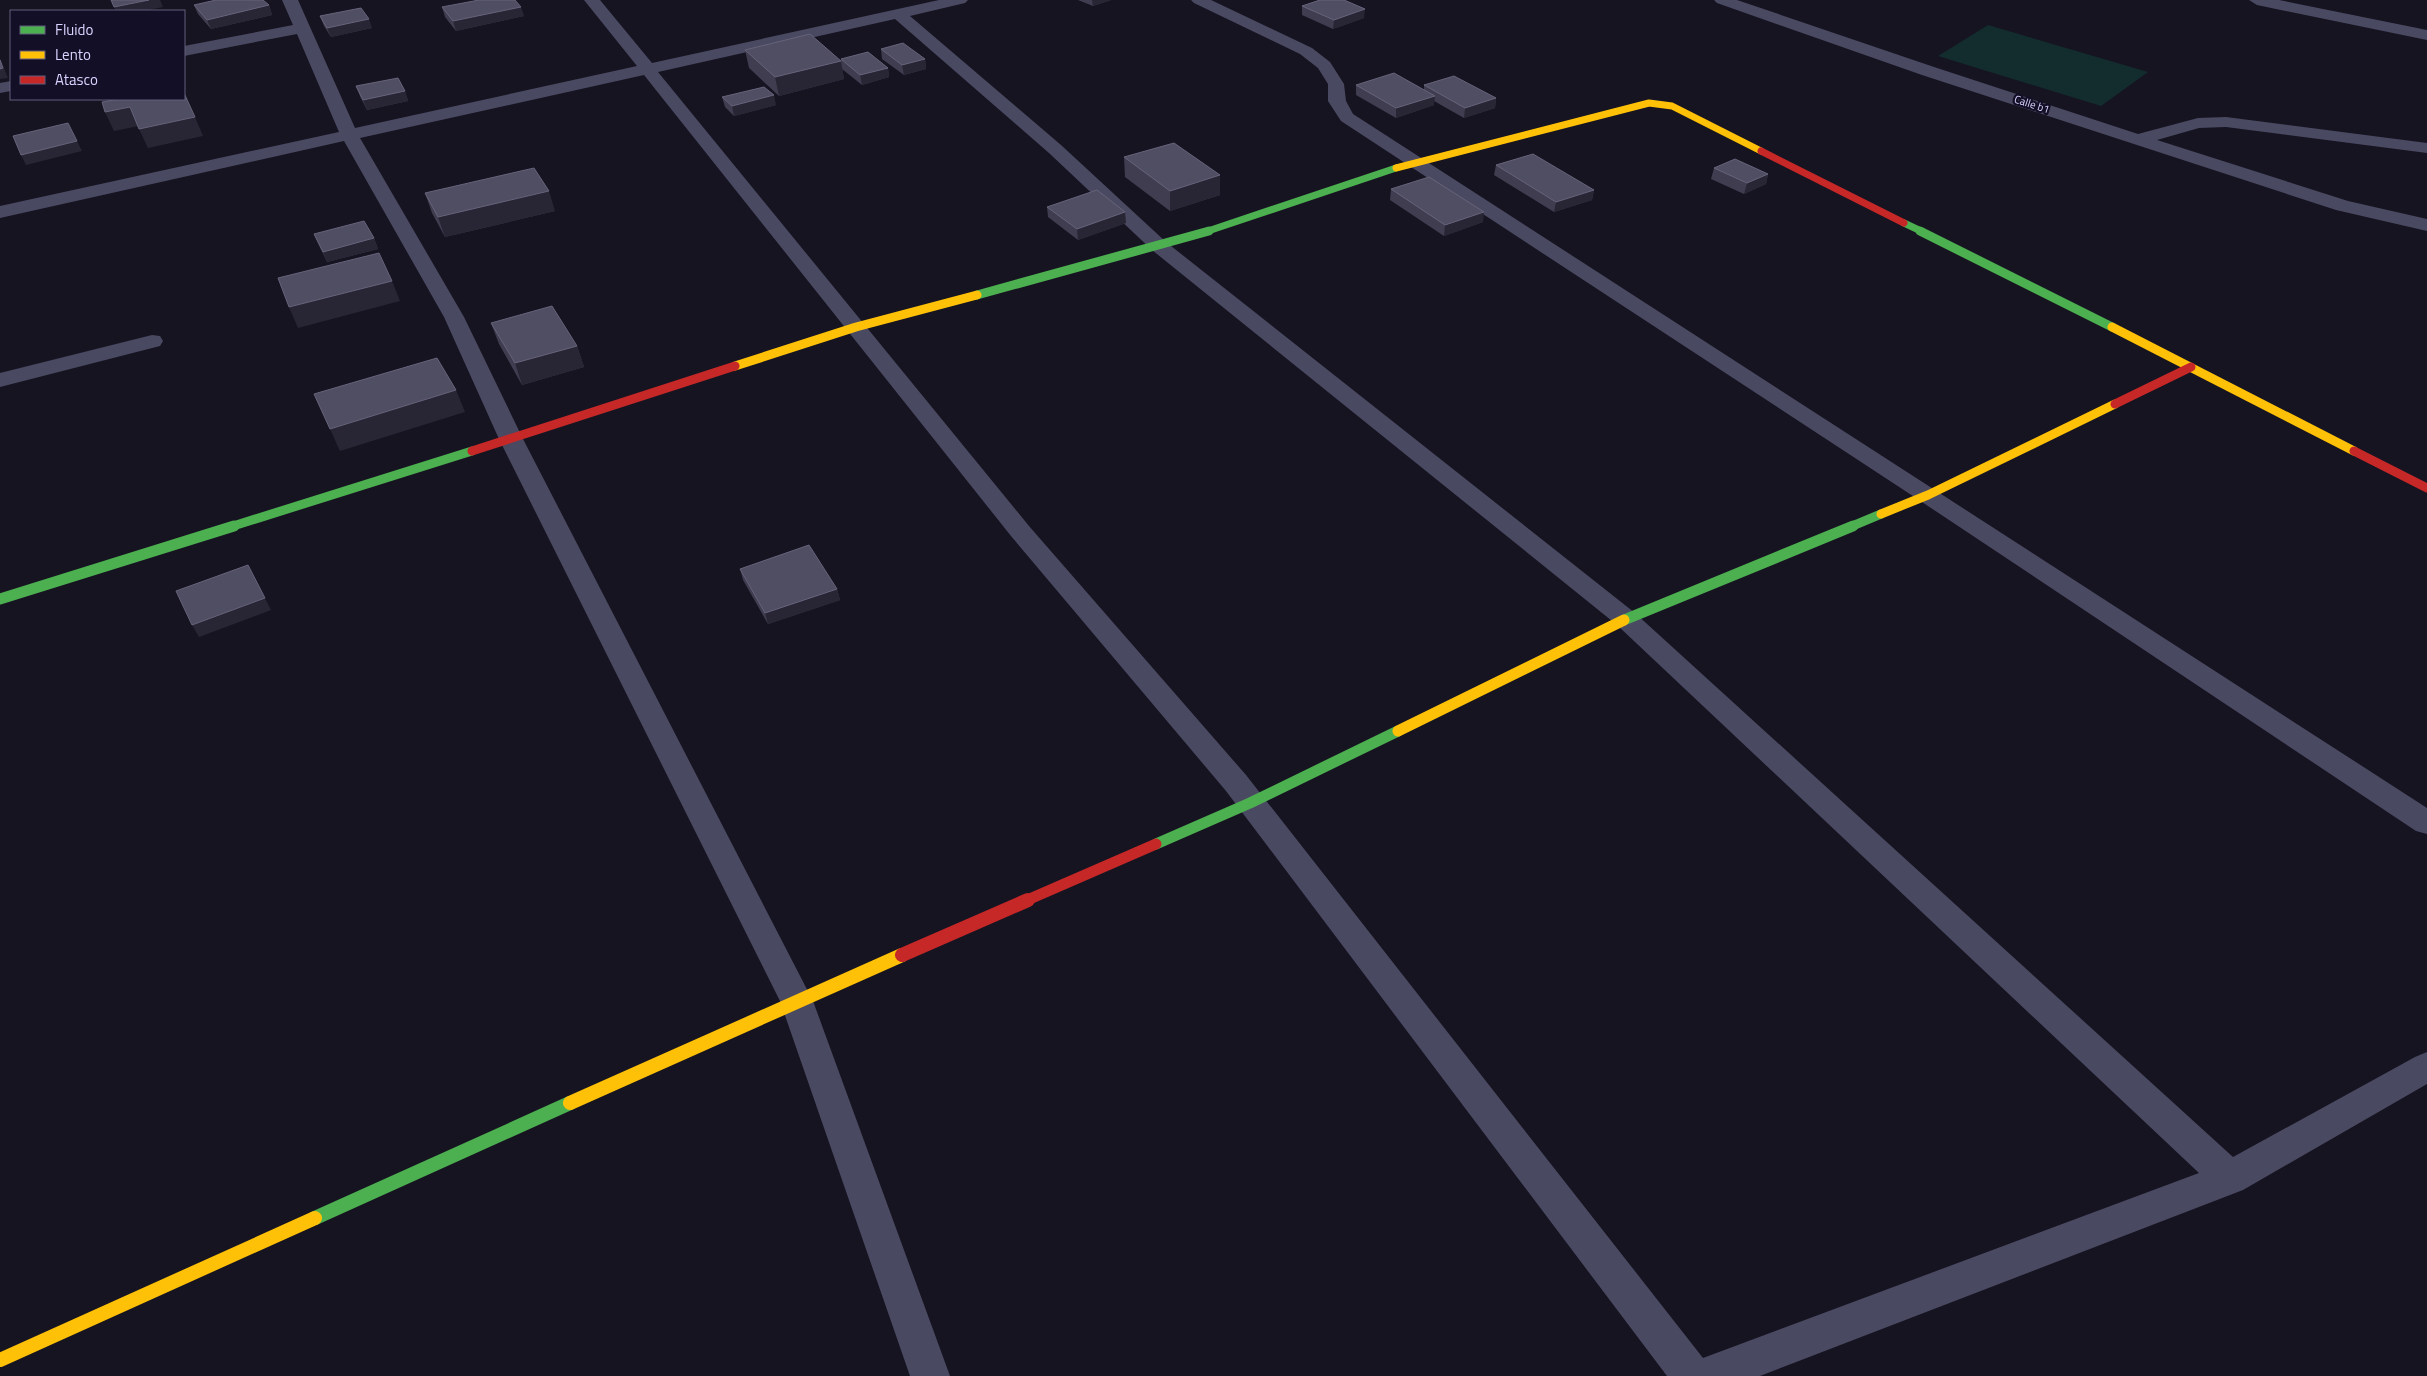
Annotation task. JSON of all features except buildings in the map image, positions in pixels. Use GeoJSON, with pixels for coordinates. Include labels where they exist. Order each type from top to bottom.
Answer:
{"type":"FeatureCollection","features":[{"type":"Feature","properties":{"kind":"street"},"geometry":{"type":"LineString","coordinates":[[290,0],[349,134],[454,317],[512,439],[796,1000],[930,1376]]}},
{"type":"Feature","properties":{"kind":"street"},"geometry":{"type":"LineString","coordinates":[[592,0],[1020,531],[1236,784],[1692,1376]]}},
{"type":"Feature","properties":{"kind":"street"},"geometry":{"type":"LineString","coordinates":[[0,212],[645,68],[960,0]]}},
{"type":"Feature","properties":{"kind":"street"},"geometry":{"type":"LineString","coordinates":[[1199,0],[1306,51],[1324,65],[1328,71],[1336,84],[1336,101],[1347,117],[1413,162],[1928,495],[2427,823]]}},
{"type":"Feature","properties":{"kind":"street","name":"Calle b1"},"geometry":{"type":"LineString","coordinates":[[1722,0],[1928,71],[2343,206],[2427,225]]}},
{"type":"Feature","properties":{"kind":"street"},"geometry":{"type":"LineString","coordinates":[[2257,0],[2427,35]]}},
{"type":"Feature","properties":{"kind":"street"},"geometry":{"type":"LineString","coordinates":[[899,14],[1055,149],[1159,246],[1626,620],[2230,1178]]}},
{"type":"Feature","properties":{"kind":"street"},"geometry":{"type":"LineString","coordinates":[[185,51],[302,28]]}},
{"type":"Feature","properties":{"kind":"street"},"geometry":{"type":"LineString","coordinates":[[0,599],[512,439],[856,327],[1224,227],[1413,162],[1649,103],[1672,106],[2192,367],[2427,488]]}},
{"type":"Feature","properties":{"kind":"street"},"geometry":{"type":"LineString","coordinates":[[2139,139],[2198,123],[2226,122],[2427,148]]}},
{"type":"Feature","properties":{"kind":"street"},"geometry":{"type":"LineString","coordinates":[[0,380],[152,341]]}},
{"type":"Feature","properties":{"kind":"street"},"geometry":{"type":"LineString","coordinates":[[0,1360],[796,1000],[1250,803],[1626,620],[1928,495],[2192,367]]}},
{"type":"Feature","properties":{"kind":"street"},"geometry":{"type":"LineString","coordinates":[[1708,1376],[2230,1178],[2427,1067]]}},
{"type":"Feature","properties":{"kind":"green space"},"geometry":{"type":"Polygon","coordinates":[[[1988,25],[2148,72],[2101,106],[1938,56],[1988,25]]]}},
{"type":"Feature","properties":{"kind":"traffic: fast"},"geometry":{"type":"LineString","coordinates":[[977,295],[1224,227],[1396,168]]}},
{"type":"Feature","properties":{"kind":"traffic: fast"},"geometry":{"type":"LineString","coordinates":[[1904,223],[2112,327]]}},
{"type":"Feature","properties":{"kind":"traffic: fast"},"geometry":{"type":"LineString","coordinates":[[0,599],[472,451]]}},
{"type":"Feature","properties":{"kind":"traffic: fast"},"geometry":{"type":"LineString","coordinates":[[1624,620],[1881,514]]}},
{"type":"Feature","properties":{"kind":"traffic: fast"},"geometry":{"type":"LineString","coordinates":[[1156,844],[1250,803],[1398,731]]}},
{"type":"Feature","properties":{"kind":"traffic: fast"},"geometry":{"type":"LineString","coordinates":[[315,1218],[570,1103]]}},
{"type":"Feature","properties":{"kind":"traffic: slow"},"geometry":{"type":"LineString","coordinates":[[1396,168],[1649,103],[1672,106],[1761,151]]}},
{"type":"Feature","properties":{"kind":"traffic: slow"},"geometry":{"type":"LineString","coordinates":[[735,366],[856,327],[977,295]]}},
{"type":"Feature","properties":{"kind":"traffic: slow"},"geometry":{"type":"LineString","coordinates":[[2112,327],[2354,451]]}},
{"type":"Feature","properties":{"kind":"traffic: slow"},"geometry":{"type":"LineString","coordinates":[[1881,514],[1928,495],[2115,404]]}},
{"type":"Feature","properties":{"kind":"traffic: slow"},"geometry":{"type":"LineString","coordinates":[[1398,731],[1624,620]]}},
{"type":"Feature","properties":{"kind":"traffic: slow"},"geometry":{"type":"LineString","coordinates":[[570,1103],[902,955]]}},
{"type":"Feature","properties":{"kind":"traffic: slow"},"geometry":{"type":"LineString","coordinates":[[0,1360],[315,1218]]}},
{"type":"Feature","properties":{"kind":"traffic: jam"},"geometry":{"type":"LineString","coordinates":[[1761,151],[1904,223]]}},
{"type":"Feature","properties":{"kind":"traffic: jam"},"geometry":{"type":"LineString","coordinates":[[472,451],[735,366]]}},
{"type":"Feature","properties":{"kind":"traffic: jam"},"geometry":{"type":"LineString","coordinates":[[2115,404],[2191,367]]}},
{"type":"Feature","properties":{"kind":"traffic: jam"},"geometry":{"type":"LineString","coordinates":[[2354,451],[2427,488]]}},
{"type":"Feature","properties":{"kind":"traffic: jam"},"geometry":{"type":"LineString","coordinates":[[902,955],[1156,844]]}}]}
